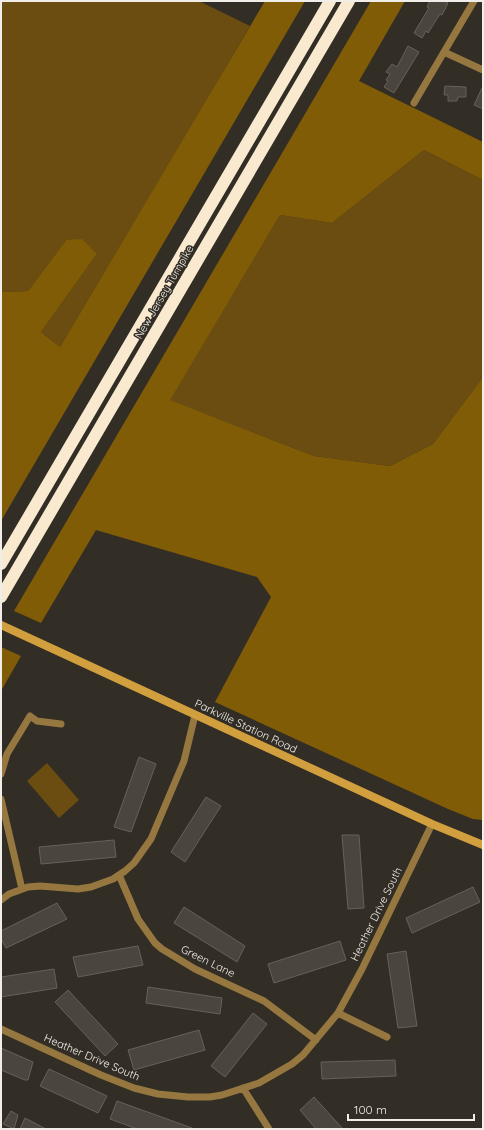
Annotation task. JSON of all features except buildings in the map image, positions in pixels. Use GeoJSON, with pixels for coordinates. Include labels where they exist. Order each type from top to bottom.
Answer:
{"type":"FeatureCollection","features":[{"type":"Feature","properties":{"kind":"highway","name":"New Jersey Turnpike"},"geometry":{"type":"LineString","coordinates":[[1,564],[330,1]]}},
{"type":"Feature","properties":{"kind":"highway","name":"New Jersey Turnpike"},"geometry":{"type":"LineString","coordinates":[[1,597],[349,1]]}},
{"type":"Feature","properties":{"kind":"main road","name":"Parkville Station Road"},"geometry":{"type":"LineString","coordinates":[[1,625],[432,824],[483,845]]}},
{"type":"Feature","properties":{"kind":"street"},"geometry":{"type":"LineString","coordinates":[[414,103],[474,1]]}},
{"type":"Feature","properties":{"kind":"street"},"geometry":{"type":"LineString","coordinates":[[444,52],[483,70]]}},
{"type":"Feature","properties":{"kind":"street"},"geometry":{"type":"LineString","coordinates":[[1,900],[22,889],[40,886],[78,889],[102,884],[119,875],[134,862],[151,838],[184,761],[195,715]]}},
{"type":"Feature","properties":{"kind":"street"},"geometry":{"type":"LineString","coordinates":[[1,774],[6,754],[30,716],[37,721],[61,724]]}},
{"type":"Feature","properties":{"kind":"street"},"geometry":{"type":"LineString","coordinates":[[1,799],[22,889]]}},
{"type":"Feature","properties":{"kind":"street","name":"Heather Drive South"},"geometry":{"type":"LineString","coordinates":[[1,1029],[101,1075],[134,1088],[158,1094],[210,1098],[259,1083],[292,1064],[303,1055],[338,1013],[362,969],[432,824]]}},
{"type":"Feature","properties":{"kind":"street","name":"Green Lane"},"geometry":{"type":"LineString","coordinates":[[119,875],[138,919],[155,943],[162,950],[195,969],[264,1001],[316,1040]]}},
{"type":"Feature","properties":{"kind":"street"},"geometry":{"type":"LineString","coordinates":[[338,1013],[387,1037]]}},
{"type":"Feature","properties":{"kind":"street"},"geometry":{"type":"LineString","coordinates":[[243,1088],[269,1129]]}},
{"type":"Feature","properties":{"kind":"shaded area"},"geometry":{"type":"Polygon","coordinates":[[[1,1],[199,1],[250,26],[60,347],[41,332],[97,254],[66,240],[28,291],[1,292],[1,1]]]}},
{"type":"Feature","properties":{"kind":"shaded area"},"geometry":{"type":"Polygon","coordinates":[[[265,1],[305,1],[1,521],[1,292],[28,291],[66,240],[82,239],[97,254],[41,332],[60,347],[265,1]]]}},
{"type":"Feature","properties":{"kind":"shaded area"},"geometry":{"type":"Polygon","coordinates":[[[371,1],[405,1],[359,81],[483,142],[483,180],[424,150],[332,223],[280,215],[170,400],[314,456],[390,466],[433,444],[483,377],[483,820],[473,819],[448,809],[215,702],[271,597],[257,577],[96,530],[41,623],[14,611],[371,1]]]}},
{"type":"Feature","properties":{"kind":"shaded area"},"geometry":{"type":"Polygon","coordinates":[[[424,150],[483,180],[483,377],[433,444],[390,466],[314,456],[169,400],[280,215],[332,223],[424,150]]]}},
{"type":"Feature","properties":{"kind":"shaded area"},"geometry":{"type":"Polygon","coordinates":[[[1,647],[21,656],[1,691],[1,647]]]}},
{"type":"Feature","properties":{"kind":"shaded area"},"geometry":{"type":"Polygon","coordinates":[[[47,763],[79,800],[59,818],[27,781],[47,763]]]}}]}
